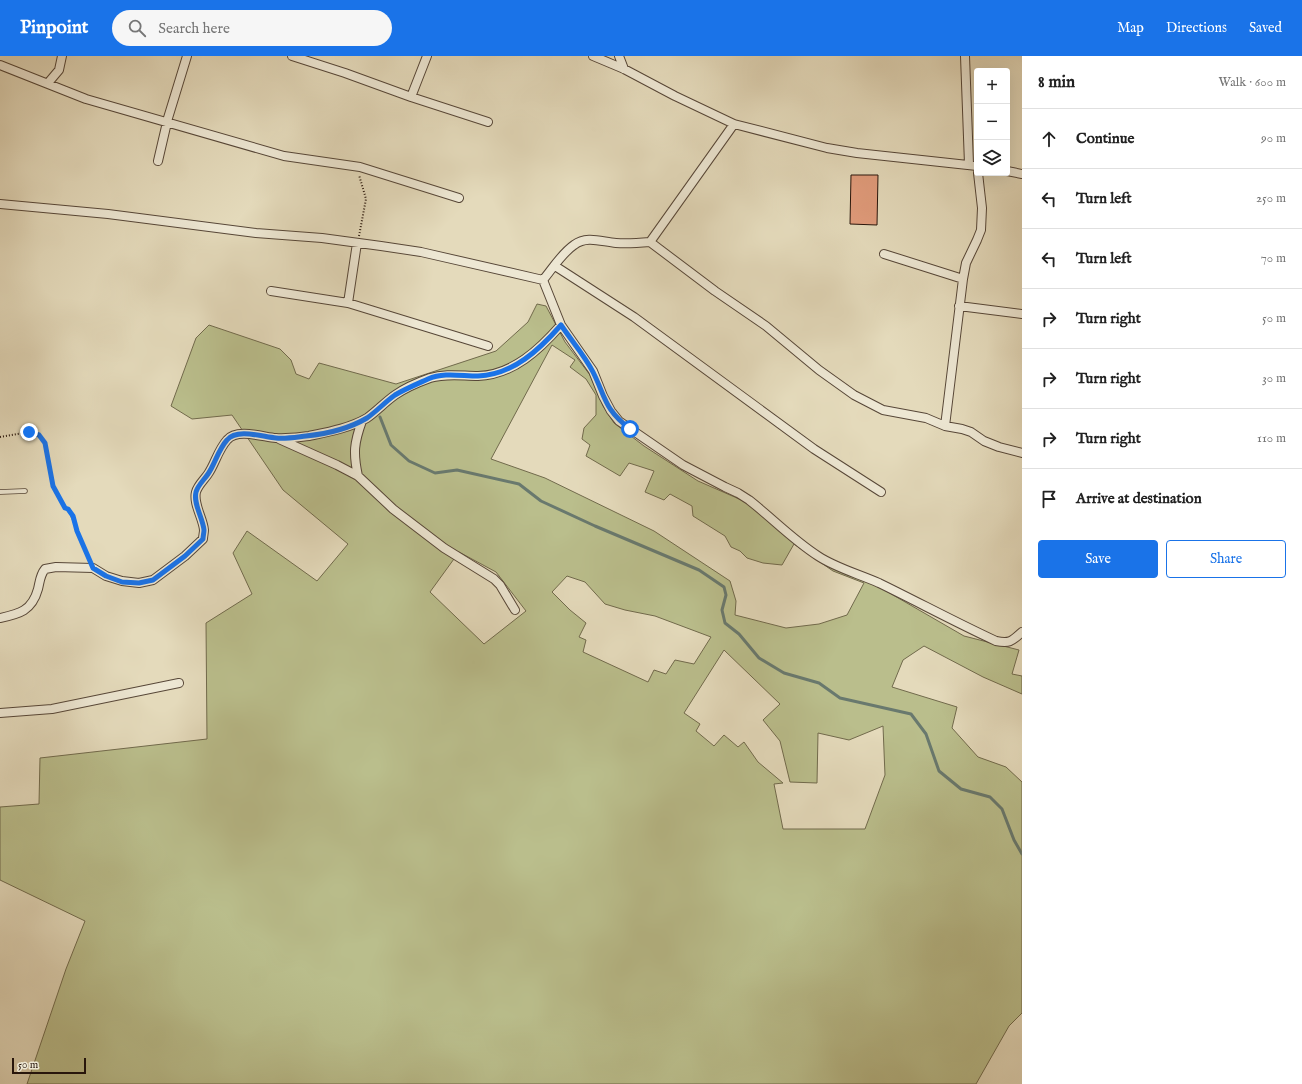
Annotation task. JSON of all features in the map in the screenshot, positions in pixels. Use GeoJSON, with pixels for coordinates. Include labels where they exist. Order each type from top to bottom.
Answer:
{"type":"FeatureCollection","features":[{"type":"Feature","properties":{"kind":"street"},"geometry":{"type":"LineString","coordinates":[[48,83],[59,70],[62,56]]}},
{"type":"Feature","properties":{"kind":"street"},"geometry":{"type":"LineString","coordinates":[[158,161],[167,121],[187,56]]}},
{"type":"Feature","properties":{"kind":"street"},"geometry":{"type":"LineString","coordinates":[[292,56],[488,122]]}},
{"type":"Feature","properties":{"kind":"street"},"geometry":{"type":"LineString","coordinates":[[411,97],[427,56]]}},
{"type":"Feature","properties":{"kind":"street"},"geometry":{"type":"LineString","coordinates":[[592,56],[624,69],[675,96],[734,124],[827,148],[857,153],[973,165],[965,56]]}},
{"type":"Feature","properties":{"kind":"street"},"geometry":{"type":"LineString","coordinates":[[619,56],[624,69]]}},
{"type":"Feature","properties":{"kind":"street"},"geometry":{"type":"LineString","coordinates":[[0,65],[86,99],[167,121],[284,156],[360,167],[459,198]]}},
{"type":"Feature","properties":{"kind":"street"},"geometry":{"type":"LineString","coordinates":[[650,242],[734,124]]}},
{"type":"Feature","properties":{"kind":"street"},"geometry":{"type":"LineString","coordinates":[[1010,172],[1022,174]]}},
{"type":"Feature","properties":{"kind":"street"},"geometry":{"type":"LineString","coordinates":[[945,426],[963,279],[966,263],[981,230],[982,208],[978,176]]}},
{"type":"Feature","properties":{"kind":"street"},"geometry":{"type":"LineString","coordinates":[[0,204],[108,214],[256,233],[322,238],[421,252],[543,280]]}},
{"type":"Feature","properties":{"kind":"street"},"geometry":{"type":"LineString","coordinates":[[543,280],[574,244],[596,239],[615,243],[650,242],[715,291],[766,326],[819,370],[854,395],[883,410],[926,418],[945,426],[962,429],[971,432],[984,441],[999,447],[1022,453]]}},
{"type":"Feature","properties":{"kind":"street"},"geometry":{"type":"LineString","coordinates":[[348,303],[357,243]]}},
{"type":"Feature","properties":{"kind":"street"},"geometry":{"type":"LineString","coordinates":[[884,254],[963,279]]}},
{"type":"Feature","properties":{"kind":"street"},"geometry":{"type":"LineString","coordinates":[[555,266],[634,317],[814,449],[881,492]]}},
{"type":"Feature","properties":{"kind":"street"},"geometry":{"type":"LineString","coordinates":[[543,280],[561,325],[593,371],[608,406],[619,421],[683,465],[749,500],[817,555],[833,564],[918,601],[938,613],[996,641],[1006,643],[1013,641],[1022,632]]}},
{"type":"Feature","properties":{"kind":"street"},"geometry":{"type":"LineString","coordinates":[[271,291],[348,303],[488,346]]}},
{"type":"Feature","properties":{"kind":"street"},"geometry":{"type":"LineString","coordinates":[[959,306],[1022,314]]}},
{"type":"Feature","properties":{"kind":"street"},"geometry":{"type":"LineString","coordinates":[[276,438],[309,436],[356,423],[368,417],[396,395],[431,378],[446,375],[479,376],[493,374],[508,368],[533,353],[545,343],[561,325]]}},
{"type":"Feature","properties":{"kind":"street"},"geometry":{"type":"LineString","coordinates":[[358,476],[354,459],[354,448],[362,420]]}},
{"type":"Feature","properties":{"kind":"street"},"geometry":{"type":"LineString","coordinates":[[0,618],[18,614],[30,605],[37,592],[41,574],[46,569],[56,567],[93,568],[106,576],[122,582],[139,583],[153,580],[185,556],[203,539],[204,530],[197,503],[196,492],[208,474],[227,439],[236,435],[245,434],[258,434],[276,438],[358,476],[393,509],[444,548],[494,579],[500,585],[516,610]]}},
{"type":"Feature","properties":{"kind":"street"},"geometry":{"type":"LineString","coordinates":[[0,713],[52,709],[179,683]]}},
{"type":"Feature","properties":{"kind":"lane"},"geometry":{"type":"LineString","coordinates":[[0,492],[25,491]]}},
{"type":"Feature","properties":{"kind":"path"},"geometry":{"type":"LineString","coordinates":[[357,243],[366,199],[359,174],[360,167]]}},
{"type":"Feature","properties":{"kind":"path"},"geometry":{"type":"LineString","coordinates":[[0,437],[29,432],[39,435],[45,443],[53,486],[65,508],[68,509],[73,516],[77,531],[93,568]]}},
{"type":"Feature","properties":{"kind":"green space"},"geometry":{"type":"Polygon","coordinates":[[[537,304],[546,306],[565,342],[590,375],[603,406],[614,423],[644,446],[698,481],[746,502],[790,537],[964,636],[1019,650],[1012,674],[1022,676],[1022,694],[983,677],[924,646],[903,660],[892,687],[957,707],[952,728],[978,757],[1006,767],[1022,782],[1022,1013],[1009,1026],[976,1084],[27,1084],[66,969],[85,921],[0,880],[0,807],[39,804],[40,758],[207,739],[206,623],[252,594],[233,553],[247,531],[317,581],[348,544],[283,490],[232,415],[192,419],[171,406],[196,338],[209,325],[280,349],[291,360],[296,374],[309,379],[319,363],[396,384],[496,351],[528,322],[537,304]],[[552,345],[491,459],[545,478],[654,531],[730,581],[736,601],[735,615],[786,628],[819,624],[847,615],[864,583],[833,571],[794,544],[782,565],[763,563],[747,558],[740,551],[731,547],[725,536],[693,516],[692,506],[670,494],[664,500],[645,492],[654,471],[629,463],[620,476],[586,456],[590,445],[582,439],[584,428],[596,415],[596,395],[586,379],[570,367],[575,360],[552,345]],[[459,552],[430,592],[484,644],[526,611],[496,572],[459,552]],[[567,576],[552,592],[586,623],[579,637],[586,640],[583,652],[648,682],[654,670],[666,674],[675,660],[694,664],[711,637],[655,616],[605,604],[585,582],[567,576]],[[724,650],[684,713],[700,724],[696,731],[714,746],[724,735],[738,747],[744,742],[758,762],[783,783],[774,784],[783,829],[865,829],[885,775],[883,726],[849,740],[818,733],[817,783],[790,782],[780,741],[763,720],[780,704],[724,650]]]}},
{"type":"Feature","properties":{"kind":"building"},"geometry":{"type":"Polygon","coordinates":[[[851,175],[878,175],[877,225],[850,224],[851,175]]]}},
{"type":"Feature","properties":{"kind":"waterway"},"geometry":{"type":"LineString","coordinates":[[380,417],[391,445],[409,461],[435,473],[457,470],[519,484],[541,501],[595,526],[699,570],[724,587],[726,595],[722,610],[725,623],[739,634],[759,658],[784,673],[819,683],[840,698],[911,714],[926,734],[939,771],[961,789],[990,797],[1002,809],[1014,840],[1022,854]]}},
{"type":"Feature","properties":{"kind":"route"},"geometry":{"type":"LineString","coordinates":[[29,432],[39,435],[45,443],[53,486],[65,508],[68,509],[73,516],[77,531],[93,568],[106,576],[122,582],[139,583],[153,580],[185,556],[203,539],[204,530],[197,503],[196,492],[208,474],[227,439],[236,435],[245,434],[258,434],[276,438],[309,436],[356,423],[368,417],[396,395],[431,378],[446,375],[479,376],[493,374],[521,362],[545,343],[561,325],[593,371],[610,411],[619,421],[630,429]]}}]}
